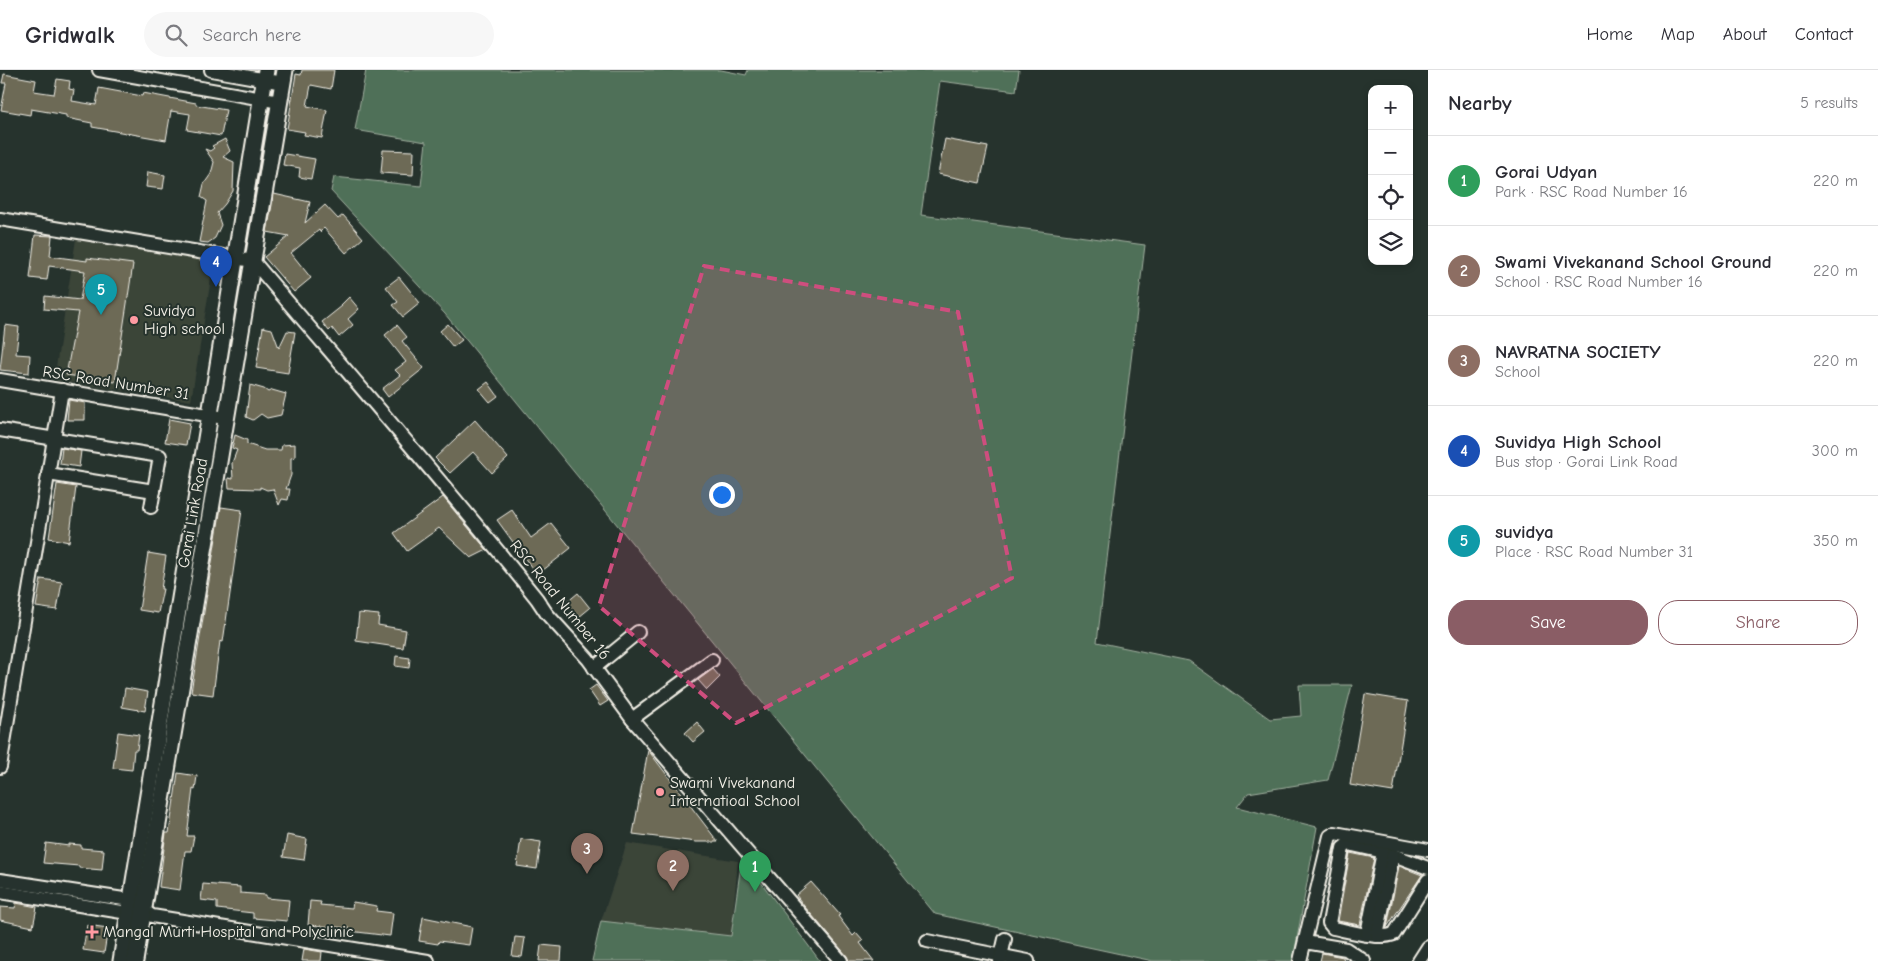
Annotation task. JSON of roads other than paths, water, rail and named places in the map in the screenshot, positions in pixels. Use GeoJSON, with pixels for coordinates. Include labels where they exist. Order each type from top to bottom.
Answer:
{"type":"FeatureCollection","features":[{"type":"Feature","properties":{"kind":"main road","name":"Gorai Link Road"},"geometry":{"type":"LineString","coordinates":[[121,961],[265,75]]}},
{"type":"Feature","properties":{"kind":"main road","name":"Gorai Link Road"},"geometry":{"type":"LineString","coordinates":[[135,961],[228,418],[284,76]]}},
{"type":"Feature","properties":{"kind":"street"},"geometry":{"type":"LineString","coordinates":[[99,70],[280,102]]}},
{"type":"Feature","properties":{"kind":"street"},"geometry":{"type":"LineString","coordinates":[[211,70],[284,76]]}},
{"type":"Feature","properties":{"kind":"street"},"geometry":{"type":"LineString","coordinates":[[0,219],[253,261]]}},
{"type":"Feature","properties":{"kind":"street","name":"RSC Road Number 16"},"geometry":{"type":"LineString","coordinates":[[253,261],[457,499],[537,598],[547,614],[594,668],[632,719],[841,961]]}},
{"type":"Feature","properties":{"kind":"street","name":"RSC Road Number 31"},"geometry":{"type":"LineString","coordinates":[[0,380],[228,418]]}},
{"type":"Feature","properties":{"kind":"street"},"geometry":{"type":"LineString","coordinates":[[0,767],[62,390]]}},
{"type":"Feature","properties":{"kind":"street"},"geometry":{"type":"LineString","coordinates":[[0,430],[160,456],[151,507]]}},
{"type":"Feature","properties":{"kind":"street"},"geometry":{"type":"LineString","coordinates":[[48,474],[154,491]]}},
{"type":"Feature","properties":{"kind":"street"},"geometry":{"type":"LineString","coordinates":[[594,668],[638,632]]}},
{"type":"Feature","properties":{"kind":"street"},"geometry":{"type":"LineString","coordinates":[[632,719],[712,660]]}},
{"type":"Feature","properties":{"kind":"street"},"geometry":{"type":"LineString","coordinates":[[1300,961],[1330,836],[1335,832],[1428,868]]}},
{"type":"Feature","properties":{"kind":"street"},"geometry":{"type":"LineString","coordinates":[[1428,850],[1388,851],[1348,844],[1343,848],[1329,923],[1333,928],[1372,935],[1387,937],[1394,934],[1428,880]]}},
{"type":"Feature","properties":{"kind":"street"},"geometry":{"type":"LineString","coordinates":[[1372,935],[1388,851]]}},
{"type":"Feature","properties":{"kind":"street"},"geometry":{"type":"LineString","coordinates":[[0,880],[129,907]]}},
{"type":"Feature","properties":{"kind":"street"},"geometry":{"type":"LineString","coordinates":[[0,892],[143,909],[152,916],[428,961]]}},
{"type":"Feature","properties":{"kind":"street"},"geometry":{"type":"LineString","coordinates":[[1001,959],[1005,938]]}},
{"type":"Feature","properties":{"kind":"street"},"geometry":{"type":"LineString","coordinates":[[927,941],[1001,959],[1028,961]]}},
{"type":"Feature","properties":{"kind":"street"},"geometry":{"type":"LineString","coordinates":[[1305,942],[1346,949],[1364,961]]}},
{"type":"Feature","properties":{"kind":"place","name":"Suvidya High School"},"geometry":{"type":"Point","coordinates":[216,287]}},
{"type":"Feature","properties":{"kind":"place","name":"suvidya"},"geometry":{"type":"Point","coordinates":[101,315]}},
{"type":"Feature","properties":{"kind":"place","name":"Suvidya High school"},"geometry":{"type":"Point","coordinates":[134,320]}},
{"type":"Feature","properties":{"kind":"place","name":"Swami Vivekanand Internatioal School"},"geometry":{"type":"Point","coordinates":[660,792]}},
{"type":"Feature","properties":{"kind":"place","name":"NAVRATNA SOCIETY"},"geometry":{"type":"Point","coordinates":[587,874]}},
{"type":"Feature","properties":{"kind":"place","name":"Swami Vivekanand School Ground"},"geometry":{"type":"Point","coordinates":[673,891]}},
{"type":"Feature","properties":{"kind":"place","name":"Gorai Udyan"},"geometry":{"type":"Point","coordinates":[755,892]}},
{"type":"Feature","properties":{"kind":"place","name":"Mangal Murti Hospital and Polyclinic"},"geometry":{"type":"Point","coordinates":[92,932]}}]}
